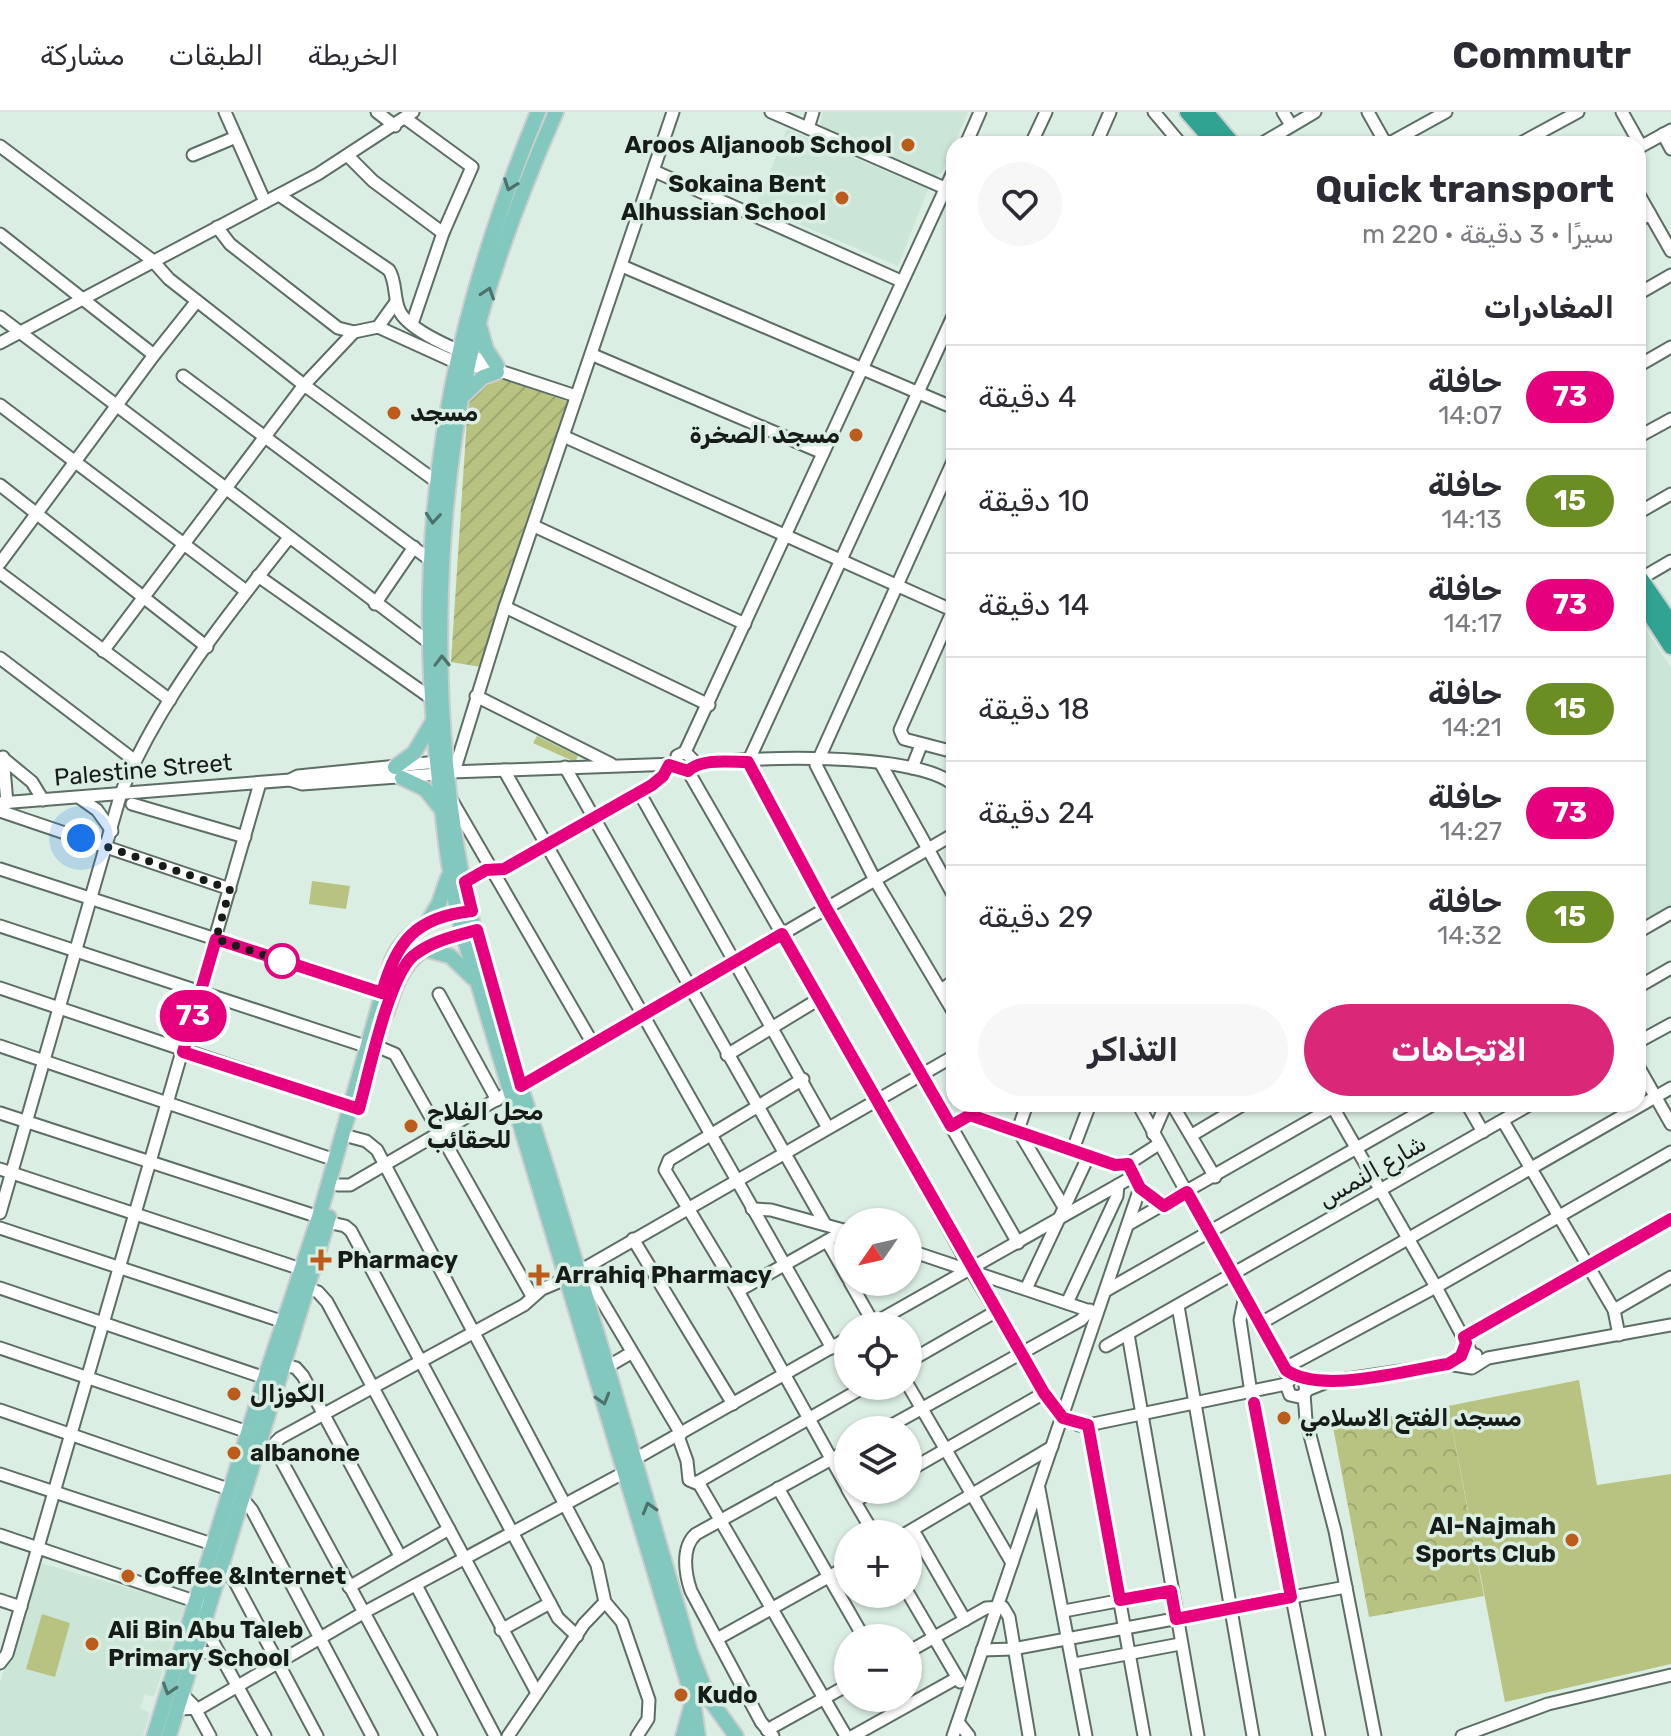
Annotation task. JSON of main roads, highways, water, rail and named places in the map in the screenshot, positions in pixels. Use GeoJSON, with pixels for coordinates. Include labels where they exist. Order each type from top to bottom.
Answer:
{"type":"FeatureCollection","features":[{"type":"Feature","properties":{"kind":"highway"},"geometry":{"type":"LineString","coordinates":[[1188,112],[1209,136]]}},
{"type":"Feature","properties":{"kind":"highway"},"geometry":{"type":"LineString","coordinates":[[1205,112],[1225,136]]}},
{"type":"Feature","properties":{"kind":"highway"},"geometry":{"type":"LineString","coordinates":[[1646,592],[1671,624]]}},
{"type":"Feature","properties":{"kind":"highway"},"geometry":{"type":"LineString","coordinates":[[1646,597],[1671,646]]}},
{"type":"Feature","properties":{"kind":"main road"},"geometry":{"type":"LineString","coordinates":[[444,770],[433,721],[427,641],[429,559],[437,482],[484,256],[538,112]]}},
{"type":"Feature","properties":{"kind":"main road"},"geometry":{"type":"LineString","coordinates":[[372,1047],[382,993],[397,950],[427,923],[444,892],[449,868],[442,607],[449,502],[462,399],[463,358],[479,321],[527,179],[556,112]]}},
{"type":"Feature","properties":{"kind":"main road"},"geometry":{"type":"LineString","coordinates":[[462,399],[477,381],[499,370],[486,349],[479,321]]}},
{"type":"Feature","properties":{"kind":"main road"},"geometry":{"type":"LineString","coordinates":[[433,721],[414,753],[398,772],[446,804],[465,882],[465,912]]}},
{"type":"Feature","properties":{"kind":"main road"},"geometry":{"type":"LineString","coordinates":[[449,868],[465,912],[516,1089],[607,1367],[698,1675],[714,1708],[736,1736]]}},
{"type":"Feature","properties":{"kind":"main road"},"geometry":{"type":"LineString","coordinates":[[427,923],[465,912]]}},
{"type":"Feature","properties":{"kind":"main road"},"geometry":{"type":"LineString","coordinates":[[169,1736],[203,1624],[203,1604],[213,1590],[221,1563],[248,1432],[284,1322],[307,1271],[323,1219],[335,1160],[399,973],[423,949],[470,932]]}},
{"type":"Feature","properties":{"kind":"main road"},"geometry":{"type":"LineString","coordinates":[[470,932],[477,984],[516,1089]]}},
{"type":"Feature","properties":{"kind":"main road"},"geometry":{"type":"LineString","coordinates":[[423,949],[450,956],[477,984]]}},
{"type":"Feature","properties":{"kind":"main road"},"geometry":{"type":"LineString","coordinates":[[323,1219],[338,1185],[351,1137],[355,1107]]}},
{"type":"Feature","properties":{"kind":"main road"},"geometry":{"type":"LineString","coordinates":[[154,1736],[203,1604],[215,1545],[236,1499],[308,1288],[307,1271]]}},
{"type":"Feature","properties":{"kind":"main road"},"geometry":{"type":"LineString","coordinates":[[577,1273],[625,1472],[693,1700],[698,1736]]}},
{"type":"Feature","properties":{"kind":"main road"},"geometry":{"type":"LineString","coordinates":[[683,1736],[693,1700]]}},
{"type":"Feature","properties":{"kind":"place","name":"Aroos Aljanoob School"},"geometry":{"type":"Point","coordinates":[908,145]}},
{"type":"Feature","properties":{"kind":"place","name":"Sokaina Bent Alhussian School"},"geometry":{"type":"Point","coordinates":[842,198]}},
{"type":"Feature","properties":{"kind":"place","name":"مسجد"},"geometry":{"type":"Point","coordinates":[394,413]}},
{"type":"Feature","properties":{"kind":"place","name":"مسجد الصخرة"},"geometry":{"type":"Point","coordinates":[856,435]}},
{"type":"Feature","properties":{"kind":"place","name":"محل الفلاح للحقائب"},"geometry":{"type":"Point","coordinates":[411,1126]}},
{"type":"Feature","properties":{"kind":"place","name":"Pharmacy"},"geometry":{"type":"Point","coordinates":[321,1260]}},
{"type":"Feature","properties":{"kind":"place","name":"Arrahiq Pharmacy"},"geometry":{"type":"Point","coordinates":[539,1275]}},
{"type":"Feature","properties":{"kind":"place","name":"الكوزال"},"geometry":{"type":"Point","coordinates":[234,1394]}},
{"type":"Feature","properties":{"kind":"place","name":"مسجد الفتح الاسلامي"},"geometry":{"type":"Point","coordinates":[1284,1418]}},
{"type":"Feature","properties":{"kind":"place","name":"albanone"},"geometry":{"type":"Point","coordinates":[234,1453]}},
{"type":"Feature","properties":{"kind":"place","name":"Al-Najmah Sports Club"},"geometry":{"type":"Point","coordinates":[1572,1540]}},
{"type":"Feature","properties":{"kind":"place","name":"Coffee &Internet"},"geometry":{"type":"Point","coordinates":[128,1576]}},
{"type":"Feature","properties":{"kind":"place","name":"Ali Bin Abu Taleb Primary School"},"geometry":{"type":"Point","coordinates":[92,1644]}},
{"type":"Feature","properties":{"kind":"place","name":"Kudo"},"geometry":{"type":"Point","coordinates":[681,1695]}}]}
